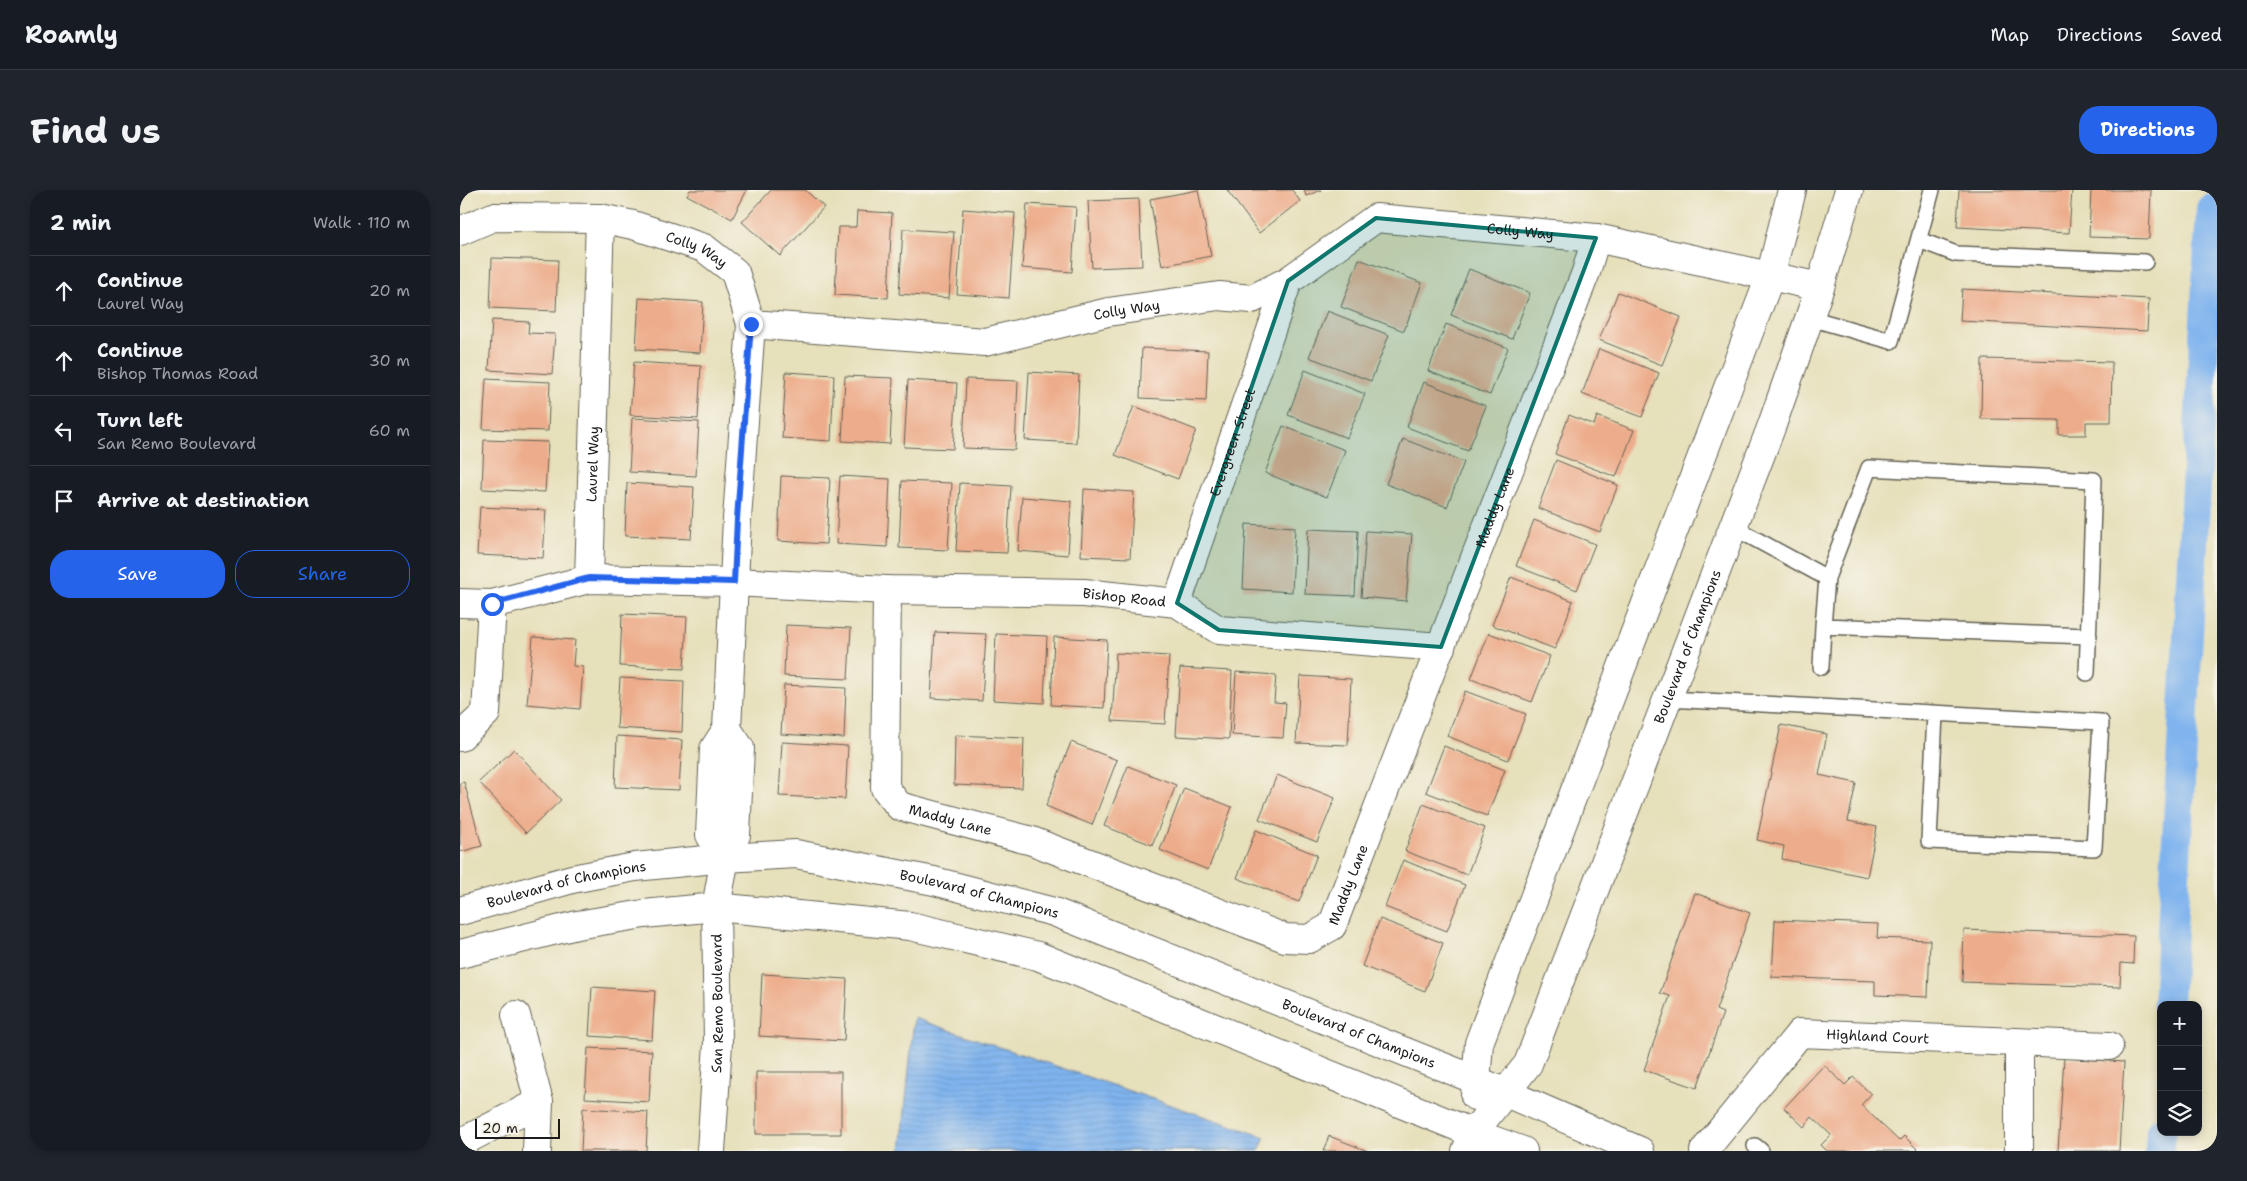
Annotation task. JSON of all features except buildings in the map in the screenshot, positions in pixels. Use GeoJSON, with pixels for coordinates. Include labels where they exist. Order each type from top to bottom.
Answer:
{"type":"FeatureCollection","features":[{"type":"Feature","properties":{"kind":"street"},"geometry":{"type":"LineString","coordinates":[[1469,1142],[1479,1043],[1770,277],[1792,190]]}},
{"type":"Feature","properties":{"kind":"street","name":"Boulevard of Champions"},"geometry":{"type":"LineString","coordinates":[[1469,1142],[1528,1064],[1772,425],[1810,318],[1849,190]]}},
{"type":"Feature","properties":{"kind":"street","name":"Colly Way"},"geometry":{"type":"LineString","coordinates":[[460,231],[493,217],[600,218],[633,225],[704,248],[735,272],[751,324],[985,342],[1108,312],[1219,296],[1252,299],[1288,281],[1376,218],[1596,238],[1820,287]]}},
{"type":"Feature","properties":{"kind":"street","name":"Laurel Way"},"geometry":{"type":"LineString","coordinates":[[589,578],[600,218]]}},
{"type":"Feature","properties":{"kind":"street","name":"Maddy Lane"},"geometry":{"type":"LineString","coordinates":[[887,590],[885,788],[898,806],[1032,841],[1285,938],[1309,939],[1332,926],[1586,272],[1596,238]]}},
{"type":"Feature","properties":{"kind":"street","name":"Evergreen Street"},"geometry":{"type":"LineString","coordinates":[[1177,603],[1288,281]]}},
{"type":"Feature","properties":{"kind":"street","name":"San Remo Boulevard"},"geometry":{"type":"LineString","coordinates":[[711,1151],[718,1043],[716,906],[725,858],[736,835],[740,748],[727,729],[737,519],[751,324]]}},
{"type":"Feature","properties":{"kind":"street"},"geometry":{"type":"LineString","coordinates":[[460,602],[492,604],[589,578]]}},
{"type":"Feature","properties":{"kind":"street","name":"Bishop Road"},"geometry":{"type":"LineString","coordinates":[[589,578],[734,582],[887,590],[1084,593],[1177,603],[1218,630],[1441,647]]}},
{"type":"Feature","properties":{"kind":"street"},"geometry":{"type":"LineString","coordinates":[[460,737],[486,713],[492,604]]}},
{"type":"Feature","properties":{"kind":"street","name":"Boulevard of Champions"},"geometry":{"type":"LineString","coordinates":[[460,911],[572,879],[635,867],[725,858],[796,854],[934,881],[1054,912],[1476,1080],[1640,1151]]}},
{"type":"Feature","properties":{"kind":"street"},"geometry":{"type":"LineString","coordinates":[[460,954],[577,925],[644,914],[716,906],[910,926],[1038,956],[1469,1142],[1523,1151]]}},
{"type":"Feature","properties":{"kind":"street"},"geometry":{"type":"LineString","coordinates":[[516,1015],[539,1102],[537,1151]]}},
{"type":"Feature","properties":{"kind":"street","name":"Highland Court"},"geometry":{"type":"LineString","coordinates":[[1704,1151],[1800,1032],[2109,1046]]}},
{"type":"Feature","properties":{"kind":"street"},"geometry":{"type":"LineString","coordinates":[[2019,1043],[2020,1151]]}},
{"type":"Feature","properties":{"kind":"street"},"geometry":{"type":"LineString","coordinates":[[460,1143],[539,1102]]}},
{"type":"Feature","properties":{"kind":"lane"},"geometry":{"type":"LineString","coordinates":[[1810,318],[1891,341],[1932,190]]}},
{"type":"Feature","properties":{"kind":"lane"},"geometry":{"type":"LineString","coordinates":[[1919,240],[1956,254],[2145,262]]}},
{"type":"Feature","properties":{"kind":"lane"},"geometry":{"type":"LineString","coordinates":[[1821,667],[1827,578],[1869,468],[2094,480],[2087,673]]}},
{"type":"Feature","properties":{"kind":"lane"},"geometry":{"type":"LineString","coordinates":[[1733,527],[1827,578]]}},
{"type":"Feature","properties":{"kind":"lane"},"geometry":{"type":"LineString","coordinates":[[1823,626],[2088,636]]}},
{"type":"Feature","properties":{"kind":"lane"},"geometry":{"type":"LineString","coordinates":[[1668,699],[2101,722],[2094,848],[1929,841],[1935,714]]}},
{"type":"Feature","properties":{"kind":"highlighted area"},"geometry":{"type":"Polygon","coordinates":[[[1376,218],[1596,238],[1441,647],[1219,630],[1177,603],[1288,281],[1376,218]]]}},
{"type":"Feature","properties":{"kind":"water"},"geometry":{"type":"Polygon","coordinates":[[[914,1018],[1265,1137],[1259,1151],[901,1151],[914,1018]]]}},
{"type":"Feature","properties":{"kind":"waterway"},"geometry":{"type":"LineString","coordinates":[[2168,1001],[2211,209]]}},
{"type":"Feature","properties":{"kind":"waterway"},"geometry":{"type":"LineString","coordinates":[[2160,1151],[2161,1136]]}},
{"type":"Feature","properties":{"kind":"route"},"geometry":{"type":"LineString","coordinates":[[492,604],[589,578],[734,582],[751,324]]}}]}
